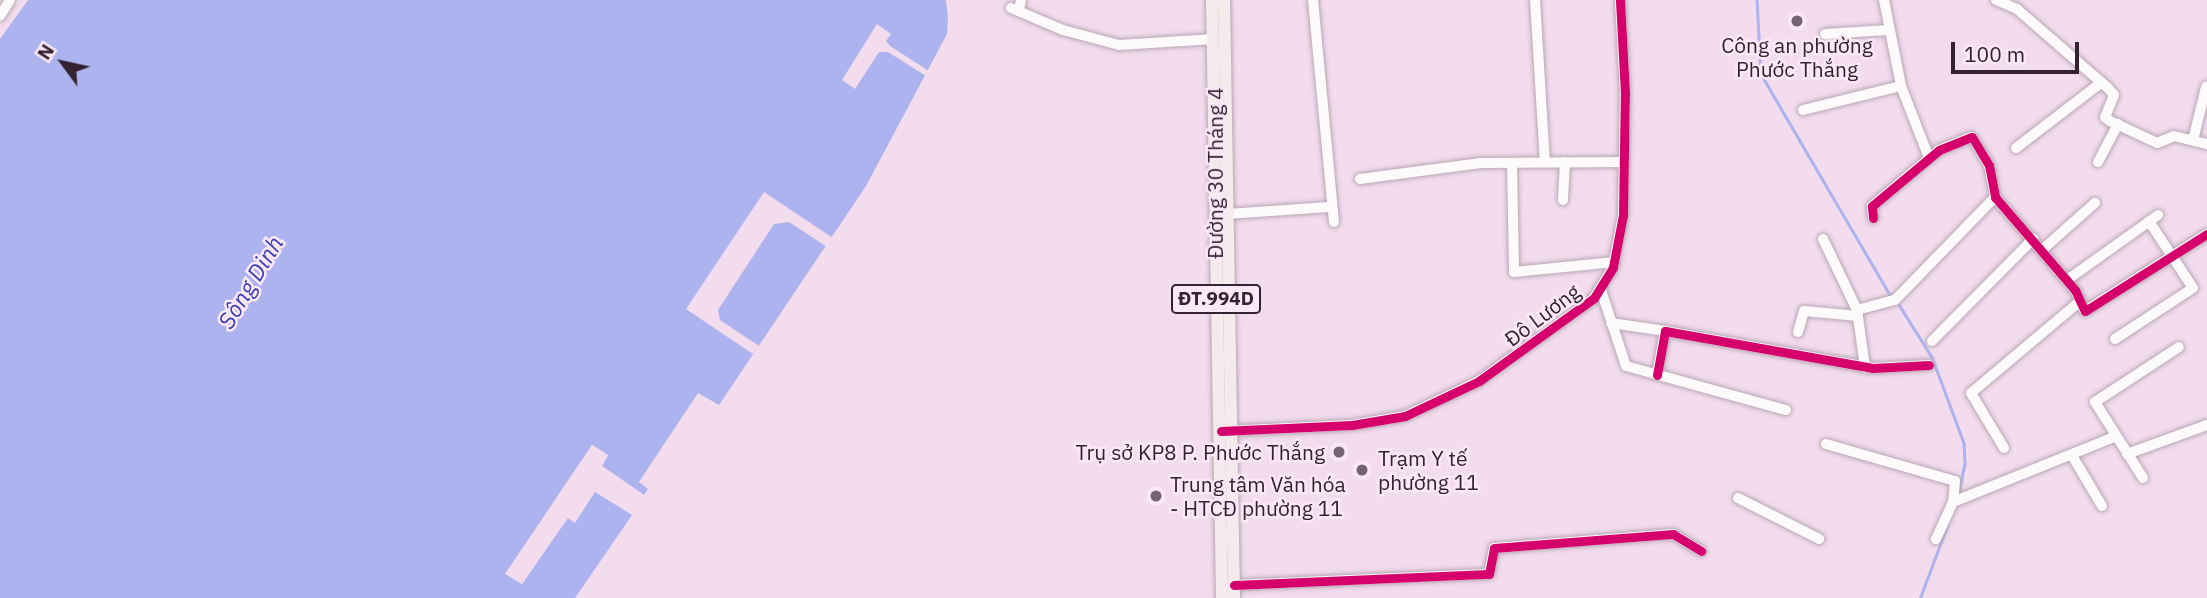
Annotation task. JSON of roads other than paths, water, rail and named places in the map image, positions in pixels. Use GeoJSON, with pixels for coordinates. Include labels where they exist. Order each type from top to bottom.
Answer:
{"type":"FeatureCollection","features":[{"type":"Feature","properties":{"kind":"main road","name":"Đường 30 Tháng 4"},"geometry":{"type":"LineString","coordinates":[[1212,0],[1219,38]]}},
{"type":"Feature","properties":{"kind":"main road","name":"Đường 30 Tháng 4"},"geometry":{"type":"LineString","coordinates":[[1224,0],[1219,38],[1227,431],[1234,591]]}},
{"type":"Feature","properties":{"kind":"main road","name":"Đường 30 Tháng 4"},"geometry":{"type":"LineString","coordinates":[[1222,182],[1228,214],[1227,431],[1222,598]]}},
{"type":"Feature","properties":{"kind":"street"},"geometry":{"type":"LineString","coordinates":[[0,16],[10,0]]}},
{"type":"Feature","properties":{"kind":"street"},"geometry":{"type":"LineString","coordinates":[[1313,0],[1334,222]]}},
{"type":"Feature","properties":{"kind":"street"},"geometry":{"type":"LineString","coordinates":[[1535,0],[1545,162]]}},
{"type":"Feature","properties":{"kind":"street","name":"Đô Lương"},"geometry":{"type":"LineString","coordinates":[[1227,431],[1352,425],[1405,416],[1479,381],[1574,315],[1601,290],[1615,262],[1623,215],[1620,0]]}},
{"type":"Feature","properties":{"kind":"street"},"geometry":{"type":"LineString","coordinates":[[1884,0],[1901,86],[1929,159]]}},
{"type":"Feature","properties":{"kind":"street"},"geometry":{"type":"LineString","coordinates":[[1996,0],[2017,9],[2102,82],[2114,95],[2105,117],[2157,144],[2174,136],[2207,144]]}},
{"type":"Feature","properties":{"kind":"street"},"geometry":{"type":"LineString","coordinates":[[1017,6],[1063,30],[1119,45],[1219,38]]}},
{"type":"Feature","properties":{"kind":"street"},"geometry":{"type":"LineString","coordinates":[[1825,34],[1888,30]]}},
{"type":"Feature","properties":{"kind":"street"},"geometry":{"type":"LineString","coordinates":[[2016,148],[2102,82]]}},
{"type":"Feature","properties":{"kind":"street"},"geometry":{"type":"LineString","coordinates":[[1803,110],[1901,86]]}},
{"type":"Feature","properties":{"kind":"street"},"geometry":{"type":"LineString","coordinates":[[2193,140],[2206,87]]}},
{"type":"Feature","properties":{"kind":"street"},"geometry":{"type":"LineString","coordinates":[[2098,162],[2118,124]]}},
{"type":"Feature","properties":{"kind":"street"},"geometry":{"type":"LineString","coordinates":[[1873,218],[1871,206],[1952,142],[1972,137],[1989,165],[1995,197],[2067,280],[2085,311],[2093,310],[2207,234]]}},
{"type":"Feature","properties":{"kind":"street"},"geometry":{"type":"LineString","coordinates":[[1563,200],[1565,162]]}},
{"type":"Feature","properties":{"kind":"street"},"geometry":{"type":"LineString","coordinates":[[1360,179],[1481,163],[1624,162]]}},
{"type":"Feature","properties":{"kind":"street"},"geometry":{"type":"LineString","coordinates":[[1512,164],[1514,272],[1615,262]]}},
{"type":"Feature","properties":{"kind":"street"},"geometry":{"type":"LineString","coordinates":[[1798,331],[1804,311],[1858,313],[1895,300],[1995,197]]}},
{"type":"Feature","properties":{"kind":"street"},"geometry":{"type":"LineString","coordinates":[[2042,250],[2095,203]]}},
{"type":"Feature","properties":{"kind":"street"},"geometry":{"type":"LineString","coordinates":[[1228,214],[1332,207]]}},
{"type":"Feature","properties":{"kind":"street"},"geometry":{"type":"LineString","coordinates":[[2067,280],[2154,218],[2192,290],[2115,339]]}},
{"type":"Feature","properties":{"kind":"street"},"geometry":{"type":"LineString","coordinates":[[1823,239],[1858,313],[1866,367]]}},
{"type":"Feature","properties":{"kind":"street"},"geometry":{"type":"LineString","coordinates":[[1932,341],[2033,239]]}},
{"type":"Feature","properties":{"kind":"street"},"geometry":{"type":"LineString","coordinates":[[1601,290],[1626,366],[1786,410]]}},
{"type":"Feature","properties":{"kind":"street"},"geometry":{"type":"LineString","coordinates":[[2004,448],[1971,393],[2079,302]]}},
{"type":"Feature","properties":{"kind":"street"},"geometry":{"type":"LineString","coordinates":[[1611,323],[1866,367],[1929,365]]}},
{"type":"Feature","properties":{"kind":"street"},"geometry":{"type":"LineString","coordinates":[[1657,375],[1665,331]]}},
{"type":"Feature","properties":{"kind":"street"},"geometry":{"type":"LineString","coordinates":[[2143,478],[2114,437],[2095,402],[2179,347]]}},
{"type":"Feature","properties":{"kind":"street"},"geometry":{"type":"LineString","coordinates":[[2127,454],[2207,425]]}},
{"type":"Feature","properties":{"kind":"street"},"geometry":{"type":"LineString","coordinates":[[1958,501],[2073,457],[2114,437]]}},
{"type":"Feature","properties":{"kind":"street"},"geometry":{"type":"LineString","coordinates":[[1826,444],[1951,479],[1958,487],[1958,501],[1936,539]]}},
{"type":"Feature","properties":{"kind":"street"},"geometry":{"type":"LineString","coordinates":[[2073,457],[2102,506]]}},
{"type":"Feature","properties":{"kind":"street"},"geometry":{"type":"LineString","coordinates":[[1738,498],[1819,539]]}},
{"type":"Feature","properties":{"kind":"street"},"geometry":{"type":"LineString","coordinates":[[1234,591],[1489,574],[1494,548],[1673,534],[1701,551]]}},
{"type":"Feature","properties":{"kind":"water","name":"Sông Dinh"},"geometry":{"type":"Polygon","coordinates":[[[28,0],[946,0],[948,17],[947,34],[866,186],[719,405],[698,393],[639,482],[648,489],[644,495],[602,466],[608,455],[592,445],[506,574],[522,584],[568,518],[575,523],[595,492],[632,515],[575,598],[0,598],[0,39],[28,0]]]}},
{"type":"Feature","properties":{"kind":"waterway"},"geometry":{"type":"LineString","coordinates":[[1757,0],[1761,74],[1892,298]]}},
{"type":"Feature","properties":{"kind":"waterway"},"geometry":{"type":"LineString","coordinates":[[1898,303],[1932,357],[1964,443],[1965,464],[1958,496]]}},
{"type":"Feature","properties":{"kind":"waterway"},"geometry":{"type":"LineString","coordinates":[[1920,598],[1947,526]]}},
{"type":"Feature","properties":{"kind":"place","name":"Công an phường Phước Thắng"},"geometry":{"type":"Point","coordinates":[1797,21]}},
{"type":"Feature","properties":{"kind":"place","name":"Trụ sở KP8 P. Phước Thắng"},"geometry":{"type":"Point","coordinates":[1339,452]}},
{"type":"Feature","properties":{"kind":"place","name":"Trạm Y tế phường 11"},"geometry":{"type":"Point","coordinates":[1362,470]}},
{"type":"Feature","properties":{"kind":"place","name":"Trung tâm Văn hóa - HTCĐ phường 11"},"geometry":{"type":"Point","coordinates":[1156,496]}}]}
